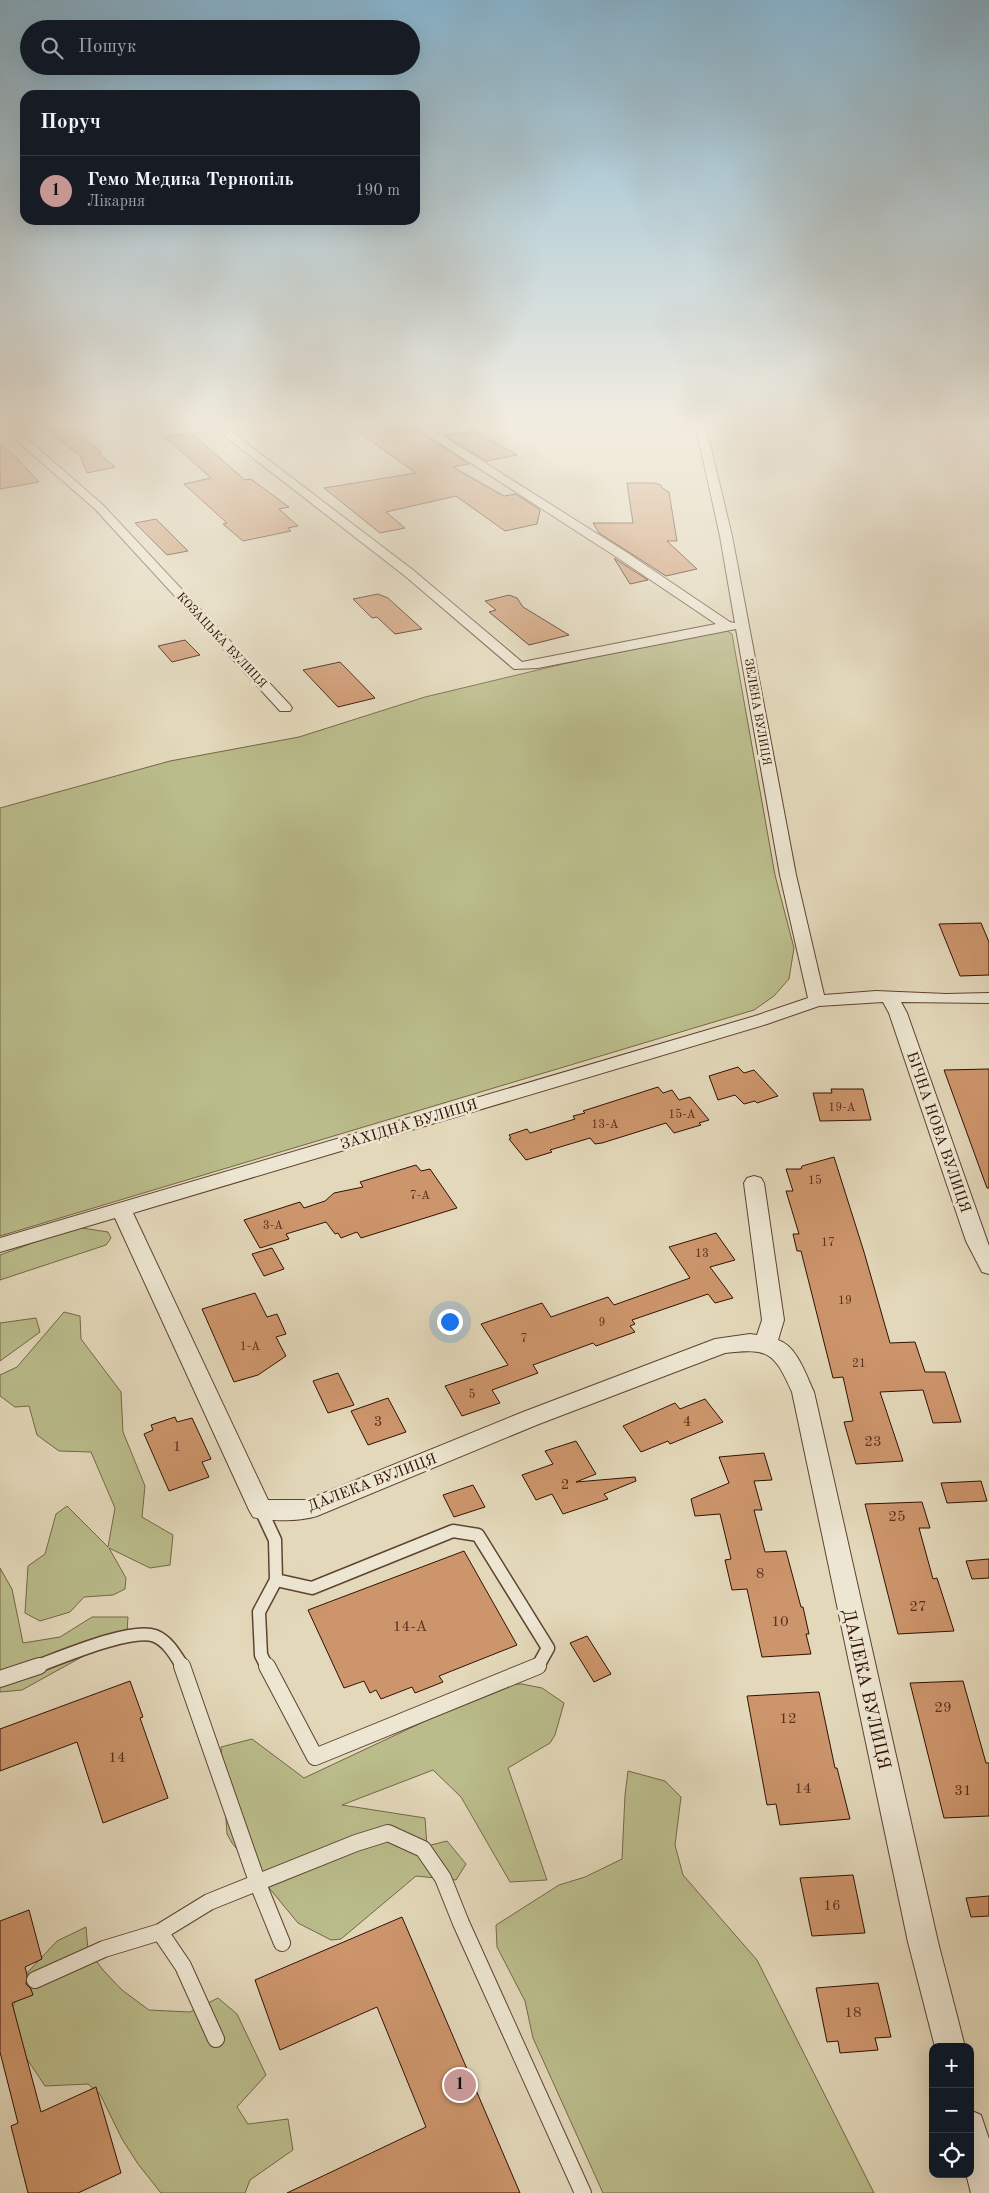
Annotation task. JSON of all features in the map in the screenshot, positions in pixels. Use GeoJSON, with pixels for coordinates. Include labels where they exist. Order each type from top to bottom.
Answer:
{"type":"FeatureCollection","features":[{"type":"Feature","properties":{"kind":"street","name":"КОЗАЦЬКА ВУЛИЦЯ"},"geometry":{"type":"LineString","coordinates":[[116,525],[285,708]]}},
{"type":"Feature","properties":{"kind":"street"},"geometry":{"type":"LineString","coordinates":[[347,525],[409,573],[520,666],[727,626],[742,626]]}},
{"type":"Feature","properties":{"kind":"street"},"geometry":{"type":"LineString","coordinates":[[575,525],[727,626]]}},
{"type":"Feature","properties":{"kind":"street","name":"ЗЕЛЕНА ВУЛИЦЯ"},"geometry":{"type":"LineString","coordinates":[[724,525],[788,875],[817,1001]]}},
{"type":"Feature","properties":{"kind":"street","name":"ЗАХІДНА ВУЛИЦЯ"},"geometry":{"type":"LineString","coordinates":[[0,1245],[761,1020],[817,1001],[889,996],[946,999],[989,998]]}},
{"type":"Feature","properties":{"kind":"street","name":"БІЧНА НОВА ВУЛИЦЯ"},"geometry":{"type":"LineString","coordinates":[[889,996],[898,1013],[976,1241],[989,1267]]}},
{"type":"Feature","properties":{"kind":"street"},"geometry":{"type":"LineString","coordinates":[[754,1183],[773,1320],[765,1345]]}},
{"type":"Feature","properties":{"kind":"street"},"geometry":{"type":"LineString","coordinates":[[121,1208],[261,1510]]}},
{"type":"Feature","properties":{"kind":"street","name":"ДАЛЕКА ВУЛИЦЯ"},"geometry":{"type":"LineString","coordinates":[[261,1510],[309,1509],[531,1418],[723,1345],[750,1342],[776,1347],[790,1364],[803,1392],[919,1923],[949,2043]]}},
{"type":"Feature","properties":{"kind":"street"},"geometry":{"type":"LineString","coordinates":[[972,2133],[987,2193]]}},
{"type":"Feature","properties":{"kind":"lane"},"geometry":{"type":"LineString","coordinates":[[261,1510],[275,1540],[276,1580],[259,1612],[261,1655],[315,1758],[538,1666],[548,1648],[478,1535],[452,1531],[312,1588],[276,1580]]}},
{"type":"Feature","properties":{"kind":"lane"},"geometry":{"type":"LineString","coordinates":[[0,1679],[126,1636],[145,1632],[165,1641],[183,1667],[258,1884],[282,1943]]}},
{"type":"Feature","properties":{"kind":"lane"},"geometry":{"type":"LineString","coordinates":[[35,1980],[104,1949],[160,1932],[209,1902],[258,1884],[356,1843],[388,1833],[423,1849],[443,1878],[461,1923],[582,2193]]}},
{"type":"Feature","properties":{"kind":"lane"},"geometry":{"type":"LineString","coordinates":[[160,1932],[183,1966],[216,2038]]}},
{"type":"Feature","properties":{"kind":"green space"},"geometry":{"type":"Polygon","coordinates":[[[724,629],[732,634],[775,875],[794,948],[789,979],[774,996],[754,1010],[0,1236],[0,808],[170,761],[299,737],[425,697],[563,664],[724,629]]]}},
{"type":"Feature","properties":{"kind":"green space"},"geometry":{"type":"Polygon","coordinates":[[[82,1228],[108,1232],[111,1238],[106,1245],[0,1280],[0,1255],[65,1231],[82,1228]]]}},
{"type":"Feature","properties":{"kind":"green space"},"geometry":{"type":"Polygon","coordinates":[[[64,1312],[80,1316],[81,1339],[121,1392],[123,1432],[145,1486],[142,1517],[173,1535],[170,1565],[150,1568],[109,1548],[126,1578],[125,1589],[113,1595],[84,1597],[70,1612],[40,1621],[25,1613],[28,1566],[45,1554],[56,1514],[67,1506],[108,1547],[115,1508],[91,1452],[59,1451],[37,1435],[29,1406],[15,1407],[0,1396],[0,1375],[17,1367],[64,1312]]]}},
{"type":"Feature","properties":{"kind":"green space"},"geometry":{"type":"Polygon","coordinates":[[[36,1318],[40,1332],[0,1361],[0,1323],[36,1318]]]}},
{"type":"Feature","properties":{"kind":"green space"},"geometry":{"type":"Polygon","coordinates":[[[0,1568],[12,1589],[23,1643],[60,1637],[92,1617],[128,1617],[127,1632],[22,1690],[0,1692],[0,1568]]]}},
{"type":"Feature","properties":{"kind":"green space"},"geometry":{"type":"Polygon","coordinates":[[[522,1684],[542,1688],[564,1703],[555,1735],[550,1743],[508,1768],[547,1880],[510,1882],[461,1797],[433,1770],[342,1805],[425,1818],[427,1846],[447,1841],[466,1864],[456,1880],[416,1876],[341,1939],[331,1940],[298,1923],[232,1843],[227,1834],[221,1747],[252,1739],[304,1778],[502,1685],[522,1684]]]}},
{"type":"Feature","properties":{"kind":"green space"},"geometry":{"type":"Polygon","coordinates":[[[628,1771],[665,1781],[681,1797],[675,1845],[683,1875],[757,1960],[874,2193],[603,2193],[533,2038],[525,2001],[497,1947],[496,1925],[559,1885],[585,1877],[622,1859],[628,1771]]]}},
{"type":"Feature","properties":{"kind":"green space"},"geometry":{"type":"Polygon","coordinates":[[[86,1927],[88,1950],[103,1970],[122,1990],[149,2010],[190,2012],[218,1998],[237,2014],[266,2075],[237,2107],[248,2124],[288,2119],[293,2150],[250,2180],[245,2193],[161,2193],[138,2164],[122,2139],[100,2094],[88,2084],[45,2086],[23,2053],[13,2007],[26,1974],[57,1941],[86,1927]]]}},
{"type":"Feature","properties":{"kind":"building"},"geometry":{"type":"Polygon","coordinates":[[[137,525],[162,525],[188,551],[167,555],[137,525]]]}},
{"type":"Feature","properties":{"kind":"building"},"geometry":{"type":"Polygon","coordinates":[[[225,525],[298,526],[288,528],[291,531],[243,541],[225,525]]]}},
{"type":"Feature","properties":{"kind":"building"},"geometry":{"type":"Polygon","coordinates":[[[370,525],[402,525],[405,528],[380,533],[370,525]]]}},
{"type":"Feature","properties":{"kind":"building"},"geometry":{"type":"Polygon","coordinates":[[[497,525],[531,525],[505,531],[497,525]]]}},
{"type":"Feature","properties":{"kind":"building"},"geometry":{"type":"Polygon","coordinates":[[[594,525],[674,525],[677,541],[667,541],[697,569],[666,576],[599,533],[594,525]]]}},
{"type":"Feature","properties":{"kind":"building"},"geometry":{"type":"Polygon","coordinates":[[[614,558],[617,560],[648,580],[630,584],[614,558]]]}},
{"type":"Feature","properties":{"kind":"building"},"geometry":{"type":"Polygon","coordinates":[[[378,594],[388,598],[422,629],[395,634],[377,617],[372,618],[353,599],[378,594]]]}},
{"type":"Feature","properties":{"kind":"building"},"geometry":{"type":"Polygon","coordinates":[[[509,595],[517,598],[523,607],[569,635],[529,645],[489,612],[496,610],[485,601],[509,595]]]}},
{"type":"Feature","properties":{"kind":"building"},"geometry":{"type":"Polygon","coordinates":[[[185,640],[200,655],[172,662],[158,646],[185,640]]]}},
{"type":"Feature","properties":{"kind":"building"},"geometry":{"type":"Polygon","coordinates":[[[340,662],[375,698],[338,707],[303,670],[340,662]]]}},
{"type":"Feature","properties":{"kind":"building"},"geometry":{"type":"Polygon","coordinates":[[[981,923],[989,942],[989,975],[960,976],[939,924],[981,923]]]}},
{"type":"Feature","properties":{"kind":"building"},"geometry":{"type":"Polygon","coordinates":[[[738,1067],[744,1073],[754,1070],[778,1096],[757,1103],[755,1101],[744,1104],[735,1095],[718,1100],[709,1076],[738,1067]]]}},
{"type":"Feature","properties":{"kind":"building"},"geometry":{"type":"Polygon","coordinates":[[[989,1069],[989,1188],[987,1188],[944,1070],[989,1069]]]}},
{"type":"Feature","properties":{"kind":"building"},"geometry":{"type":"Polygon","coordinates":[[[658,1087],[663,1093],[672,1090],[679,1100],[690,1097],[709,1120],[699,1123],[701,1125],[674,1133],[666,1123],[602,1143],[595,1144],[590,1138],[550,1150],[552,1152],[526,1160],[509,1139],[511,1138],[509,1135],[527,1129],[530,1133],[575,1119],[573,1116],[585,1113],[583,1111],[658,1087]]]}},
{"type":"Feature","properties":{"kind":"building"},"geometry":{"type":"Polygon","coordinates":[[[831,1089],[863,1089],[871,1120],[820,1121],[813,1093],[832,1093],[831,1089]]]}},
{"type":"Feature","properties":{"kind":"building"},"geometry":{"type":"Polygon","coordinates":[[[834,1157],[890,1343],[915,1342],[925,1372],[945,1372],[961,1422],[933,1423],[923,1390],[880,1392],[903,1461],[856,1464],[844,1422],[853,1421],[843,1377],[833,1378],[801,1251],[797,1251],[793,1234],[799,1234],[786,1191],[793,1191],[786,1169],[801,1169],[802,1166],[834,1157]]]}},
{"type":"Feature","properties":{"kind":"building"},"geometry":{"type":"Polygon","coordinates":[[[416,1165],[421,1171],[430,1169],[457,1208],[361,1238],[357,1232],[341,1238],[338,1233],[335,1234],[326,1222],[286,1234],[289,1239],[260,1248],[244,1220],[300,1202],[304,1208],[325,1201],[334,1193],[363,1187],[360,1182],[416,1165]]]}},
{"type":"Feature","properties":{"kind":"building"},"geometry":{"type":"Polygon","coordinates":[[[716,1233],[735,1260],[710,1267],[733,1298],[715,1303],[708,1294],[632,1320],[635,1324],[630,1326],[635,1332],[596,1346],[593,1343],[533,1365],[538,1373],[492,1390],[500,1403],[462,1416],[445,1386],[508,1365],[481,1324],[542,1303],[551,1317],[608,1297],[614,1305],[690,1278],[669,1247],[716,1233]]]}},
{"type":"Feature","properties":{"kind":"building"},"geometry":{"type":"Polygon","coordinates":[[[272,1248],[284,1269],[264,1276],[252,1254],[272,1248]]]}},
{"type":"Feature","properties":{"kind":"building"},"geometry":{"type":"Polygon","coordinates":[[[255,1293],[267,1317],[277,1314],[286,1334],[276,1337],[286,1356],[258,1375],[234,1382],[202,1309],[255,1293]]]}},
{"type":"Feature","properties":{"kind":"building"},"geometry":{"type":"Polygon","coordinates":[[[338,1373],[354,1405],[328,1413],[313,1381],[338,1373]]]}},
{"type":"Feature","properties":{"kind":"building"},"geometry":{"type":"Polygon","coordinates":[[[388,1398],[406,1432],[368,1445],[351,1411],[388,1398]]]}},
{"type":"Feature","properties":{"kind":"building"},"geometry":{"type":"Polygon","coordinates":[[[705,1399],[723,1422],[670,1444],[668,1441],[641,1452],[623,1426],[675,1403],[680,1409],[705,1399]]]}},
{"type":"Feature","properties":{"kind":"building"},"geometry":{"type":"Polygon","coordinates":[[[175,1417],[177,1422],[192,1418],[211,1459],[202,1462],[209,1477],[169,1491],[144,1434],[153,1430],[151,1425],[175,1417]]]}},
{"type":"Feature","properties":{"kind":"building"},"geometry":{"type":"Polygon","coordinates":[[[576,1441],[596,1474],[576,1482],[635,1477],[636,1481],[604,1494],[608,1499],[563,1514],[552,1494],[536,1500],[522,1475],[553,1464],[545,1451],[576,1441]]]}},
{"type":"Feature","properties":{"kind":"building"},"geometry":{"type":"Polygon","coordinates":[[[764,1453],[772,1480],[754,1481],[762,1510],[754,1510],[765,1552],[786,1551],[801,1607],[803,1607],[809,1634],[806,1634],[811,1654],[762,1657],[747,1589],[732,1590],[725,1560],[731,1559],[720,1514],[695,1516],[691,1499],[729,1483],[719,1457],[764,1453]]]}},
{"type":"Feature","properties":{"kind":"building"},"geometry":{"type":"Polygon","coordinates":[[[981,1481],[987,1501],[947,1503],[941,1483],[981,1481]]]}},
{"type":"Feature","properties":{"kind":"building"},"geometry":{"type":"Polygon","coordinates":[[[473,1485],[485,1507],[454,1517],[443,1495],[473,1485]]]}},
{"type":"Feature","properties":{"kind":"building"},"geometry":{"type":"Polygon","coordinates":[[[922,1502],[930,1528],[919,1528],[933,1579],[937,1578],[954,1631],[898,1634],[865,1504],[922,1502]]]}},
{"type":"Feature","properties":{"kind":"building"},"geometry":{"type":"Polygon","coordinates":[[[464,1551],[517,1645],[439,1676],[443,1682],[415,1693],[412,1687],[381,1699],[376,1690],[370,1693],[364,1681],[344,1688],[308,1610],[464,1551]]]}},
{"type":"Feature","properties":{"kind":"building"},"geometry":{"type":"Polygon","coordinates":[[[989,1559],[989,1578],[972,1579],[966,1561],[989,1559]]]}},
{"type":"Feature","properties":{"kind":"building"},"geometry":{"type":"Polygon","coordinates":[[[587,1636],[611,1674],[594,1682],[570,1643],[587,1636]]]}},
{"type":"Feature","properties":{"kind":"building"},"geometry":{"type":"Polygon","coordinates":[[[130,1681],[143,1717],[140,1718],[168,1798],[103,1823],[77,1742],[0,1771],[0,1729],[130,1681]]]}},
{"type":"Feature","properties":{"kind":"building"},"geometry":{"type":"Polygon","coordinates":[[[963,1681],[986,1763],[989,1763],[989,1816],[944,1818],[910,1683],[963,1681]]]}},
{"type":"Feature","properties":{"kind":"building"},"geometry":{"type":"Polygon","coordinates":[[[819,1692],[835,1768],[837,1768],[850,1819],[780,1825],[776,1804],[767,1805],[747,1696],[819,1692]]]}},
{"type":"Feature","properties":{"kind":"building"},"geometry":{"type":"Polygon","coordinates":[[[853,1875],[865,1933],[812,1936],[800,1878],[853,1875]]]}},
{"type":"Feature","properties":{"kind":"building"},"geometry":{"type":"Polygon","coordinates":[[[989,1896],[989,1916],[971,1917],[966,1898],[989,1896]]]}},
{"type":"Feature","properties":{"kind":"building"},"geometry":{"type":"Polygon","coordinates":[[[29,1910],[42,1959],[25,1967],[27,1975],[26,1984],[31,1989],[33,1995],[12,2003],[41,2112],[96,2087],[121,2173],[78,2193],[28,2193],[11,2126],[18,2123],[0,2052],[0,1921],[29,1910]]]}},
{"type":"Feature","properties":{"kind":"building"},"geometry":{"type":"Polygon","coordinates":[[[402,1917],[520,2193],[287,2193],[426,2127],[377,2007],[280,2050],[255,1980],[402,1917]]]}},
{"type":"Feature","properties":{"kind":"building"},"geometry":{"type":"Polygon","coordinates":[[[878,1983],[891,2037],[875,2038],[878,2050],[840,2053],[838,2041],[827,2042],[816,1988],[878,1983]]]}},
{"type":"Feature","properties":{"kind":"place","name":"Гемо Медика Тернопіль"},"geometry":{"type":"Point","coordinates":[460,2085]}}]}
